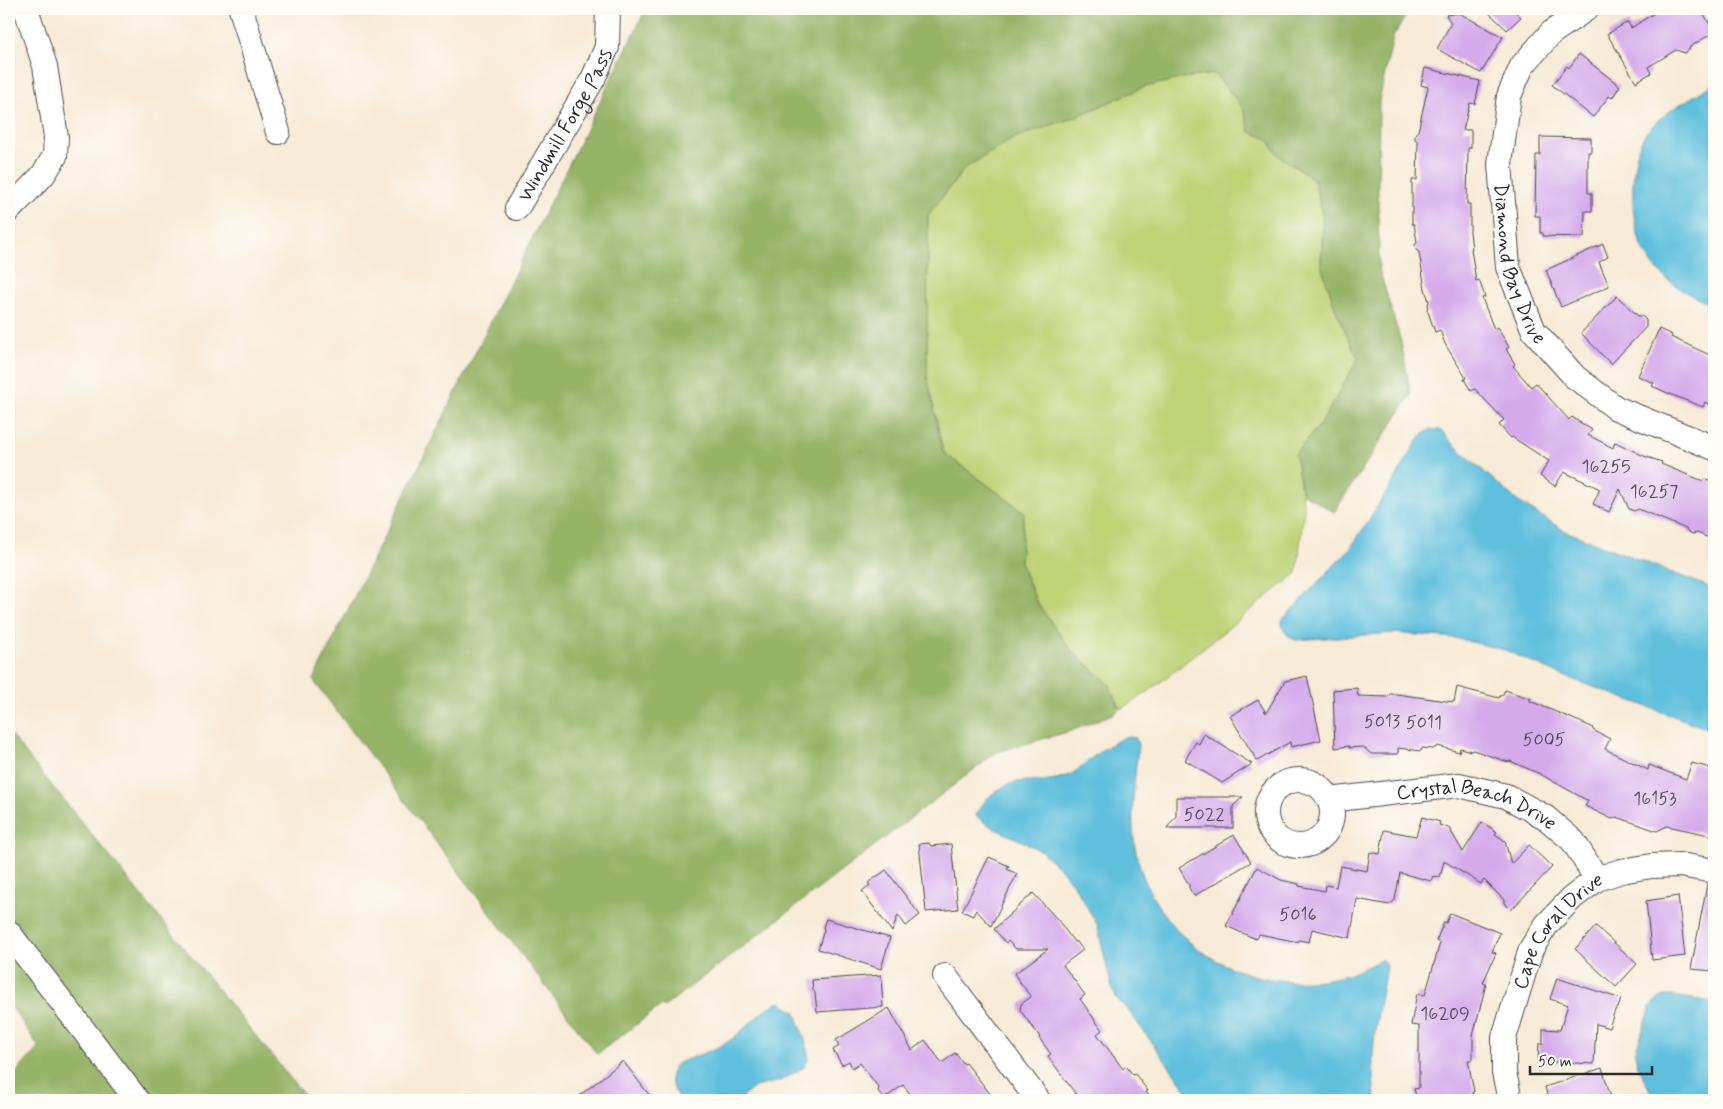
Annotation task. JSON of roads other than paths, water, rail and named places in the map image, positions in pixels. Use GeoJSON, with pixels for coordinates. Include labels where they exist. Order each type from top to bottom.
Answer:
{"type":"FeatureCollection","features":[{"type":"Feature","properties":{"kind":"street"},"geometry":{"type":"LineString","coordinates":[[9,210],[42,176],[55,156],[56,137],[46,66],[26,9]]}},
{"type":"Feature","properties":{"kind":"street"},"geometry":{"type":"LineString","coordinates":[[241,9],[278,132]]}},
{"type":"Feature","properties":{"kind":"street","name":"Windmill Forge Pass"},"geometry":{"type":"LineString","coordinates":[[517,208],[593,79],[607,47],[608,9]]}},
{"type":"Feature","properties":{"kind":"street","name":"Diamond Bay Drive"},"geometry":{"type":"LineString","coordinates":[[1586,9],[1550,33],[1522,66],[1509,96],[1500,164],[1508,267],[1534,331],[1575,377],[1616,408],[1714,448]]}},
{"type":"Feature","properties":{"kind":"street","name":"Crystal Beach Drive"},"geometry":{"type":"LineString","coordinates":[[1329,800],[1459,785],[1506,796],[1545,817],[1573,840],[1597,879]]}},
{"type":"Feature","properties":{"kind":"street","name":"Cape Coral Drive"},"geometry":{"type":"LineString","coordinates":[[1510,1100],[1504,1073],[1504,1038],[1532,949],[1547,924],[1566,904],[1597,879],[1621,871],[1652,866],[1680,865],[1714,872]]}},
{"type":"Feature","properties":{"kind":"street"},"geometry":{"type":"LineString","coordinates":[[9,933],[137,1100]]}},
{"type":"Feature","properties":{"kind":"street"},"geometry":{"type":"LineString","coordinates":[[945,976],[1038,1100]]}},
{"type":"Feature","properties":{"kind":"water"},"geometry":{"type":"Polygon","coordinates":[[[1714,84],[1714,306],[1676,286],[1650,261],[1636,228],[1633,207],[1633,184],[1637,153],[1644,136],[1650,128],[1676,107],[1714,84]]]}},
{"type":"Feature","properties":{"kind":"water"},"geometry":{"type":"Polygon","coordinates":[[[1430,429],[1440,430],[1517,501],[1565,531],[1714,589],[1714,731],[1561,675],[1505,650],[1455,638],[1394,633],[1295,640],[1287,634],[1282,620],[1350,549],[1421,436],[1430,429]]]}},
{"type":"Feature","properties":{"kind":"water"},"geometry":{"type":"Polygon","coordinates":[[[1127,736],[1136,738],[1138,745],[1133,824],[1134,840],[1141,870],[1154,899],[1172,924],[1194,945],[1219,962],[1247,973],[1277,980],[1308,981],[1339,977],[1381,960],[1385,961],[1386,966],[1373,1049],[1376,1100],[1194,1100],[1128,1010],[1116,998],[1111,985],[1097,924],[1074,885],[1061,869],[1041,851],[995,829],[976,816],[986,800],[1007,785],[1017,782],[1058,779],[1069,775],[1102,750],[1127,736]]]}},
{"type":"Feature","properties":{"kind":"water"},"geometry":{"type":"Polygon","coordinates":[[[1664,996],[1714,1002],[1714,1100],[1655,1100],[1638,1067],[1635,1053],[1651,1007],[1664,996]]]}},
{"type":"Feature","properties":{"kind":"water"},"geometry":{"type":"Polygon","coordinates":[[[780,1002],[796,1013],[808,1050],[808,1059],[804,1067],[780,1081],[755,1087],[739,1100],[680,1100],[674,1091],[671,1081],[672,1072],[678,1063],[731,1040],[760,1014],[780,1002]]]}}]}
